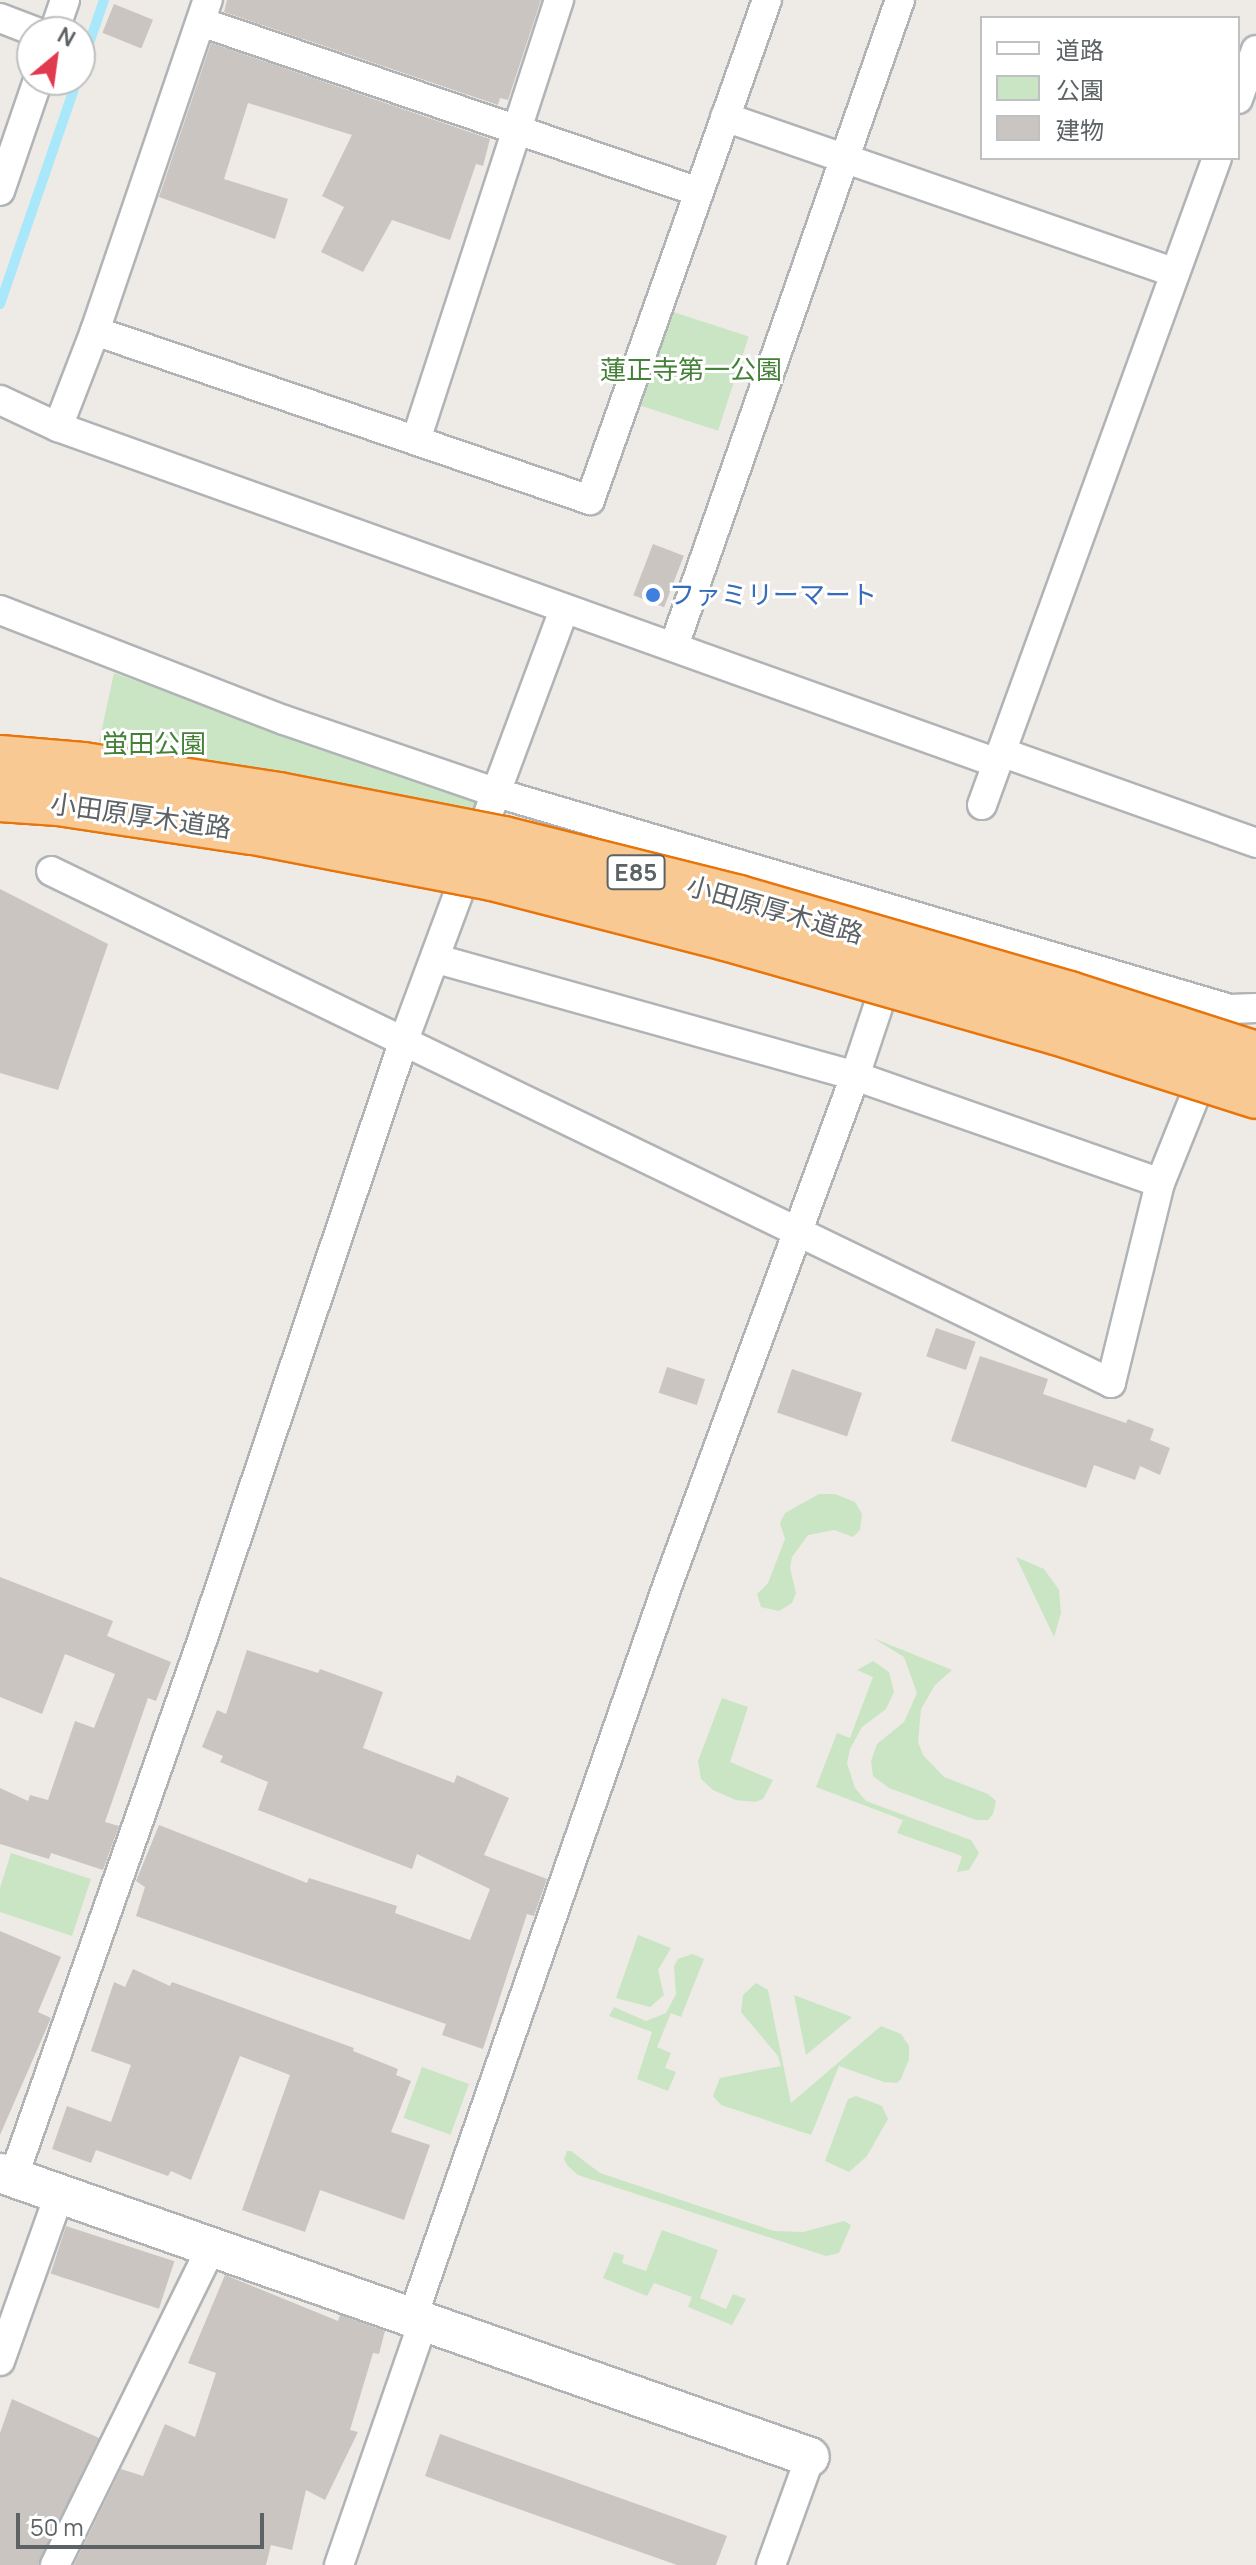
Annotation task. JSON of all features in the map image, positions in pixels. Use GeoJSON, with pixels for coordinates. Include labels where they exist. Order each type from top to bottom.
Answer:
{"type":"FeatureCollection","features":[{"type":"Feature","properties":{"kind":"highway","name":"小田原厚木道路"},"geometry":{"type":"LineString","coordinates":[[0,758],[83,765],[279,795],[504,839],[739,898],[1069,994],[1256,1054]]}},
{"type":"Feature","properties":{"kind":"highway","name":"小田原厚木道路"},"geometry":{"type":"LineString","coordinates":[[0,799],[58,803],[253,832],[492,878],[786,955],[1056,1032],[1256,1096]]}},
{"type":"Feature","properties":{"kind":"street"},"geometry":{"type":"LineString","coordinates":[[416,440],[559,0]]}},
{"type":"Feature","properties":{"kind":"street"},"geometry":{"type":"LineString","coordinates":[[95,331],[590,500],[767,0]]}},
{"type":"Feature","properties":{"kind":"street"},"geometry":{"type":"LineString","coordinates":[[674,646],[900,0]]}},
{"type":"Feature","properties":{"kind":"street"},"geometry":{"type":"LineString","coordinates":[[58,427],[95,331],[204,11],[517,130],[699,192]]}},
{"type":"Feature","properties":{"kind":"street"},"geometry":{"type":"LineString","coordinates":[[1240,94],[1256,50]]}},
{"type":"Feature","properties":{"kind":"street"},"geometry":{"type":"LineString","coordinates":[[0,191],[33,96]]}},
{"type":"Feature","properties":{"kind":"street"},"geometry":{"type":"LineString","coordinates":[[725,117],[1175,273]]}},
{"type":"Feature","properties":{"kind":"street"},"geometry":{"type":"LineString","coordinates":[[982,805],[1216,160]]}},
{"type":"Feature","properties":{"kind":"street"},"geometry":{"type":"LineString","coordinates":[[0,400],[58,427],[564,609],[1256,843]]}},
{"type":"Feature","properties":{"kind":"street"},"geometry":{"type":"LineString","coordinates":[[564,609],[437,959],[404,1040],[198,1653],[7,2176],[810,2457],[771,2565]]}},
{"type":"Feature","properties":{"kind":"street"},"geometry":{"type":"LineString","coordinates":[[0,610],[284,720],[497,793],[1243,1008],[1160,1183],[1111,1383],[51,871]]}},
{"type":"Feature","properties":{"kind":"street"},"geometry":{"type":"LineString","coordinates":[[339,2565],[418,2318],[669,1581],[758,1332],[798,1234],[855,1076],[909,914]]}},
{"type":"Feature","properties":{"kind":"street"},"geometry":{"type":"LineString","coordinates":[[437,959],[855,1076],[1160,1183]]}},
{"type":"Feature","properties":{"kind":"street"},"geometry":{"type":"LineString","coordinates":[[0,2361],[59,2195]]}},
{"type":"Feature","properties":{"kind":"street"},"geometry":{"type":"LineString","coordinates":[[55,2565],[211,2248]]}},
{"type":"Feature","properties":{"kind":"green space","name":"蓮正寺第一公園"},"geometry":{"type":"Polygon","coordinates":[[[664,309],[749,337],[718,431],[633,403],[664,309]]]}},
{"type":"Feature","properties":{"kind":"green space","name":"蛍田公園"},"geometry":{"type":"Polygon","coordinates":[[[114,673],[478,803],[458,861],[90,784],[114,673]]]}},
{"type":"Feature","properties":{"kind":"green space"},"geometry":{"type":"Polygon","coordinates":[[[819,1494],[835,1494],[855,1502],[862,1514],[860,1530],[853,1537],[834,1530],[808,1535],[792,1557],[790,1568],[796,1593],[792,1603],[779,1611],[761,1607],[757,1594],[768,1583],[785,1539],[780,1523],[785,1513],[819,1494]]]}},
{"type":"Feature","properties":{"kind":"green space"},"geometry":{"type":"Polygon","coordinates":[[[1016,1557],[1044,1569],[1059,1590],[1061,1613],[1054,1637],[1016,1557]]]}},
{"type":"Feature","properties":{"kind":"green space"},"geometry":{"type":"Polygon","coordinates":[[[873,1638],[952,1670],[935,1685],[921,1709],[918,1742],[923,1755],[944,1777],[988,1794],[996,1801],[988,1820],[976,1820],[889,1788],[873,1776],[871,1761],[877,1744],[904,1722],[917,1693],[904,1657],[873,1638]]]}},
{"type":"Feature","properties":{"kind":"green space"},"geometry":{"type":"Polygon","coordinates":[[[873,1661],[889,1672],[894,1692],[886,1709],[862,1727],[850,1749],[847,1763],[855,1788],[866,1801],[971,1840],[979,1853],[969,1870],[957,1872],[962,1856],[897,1833],[903,1820],[816,1787],[837,1733],[850,1738],[873,1677],[857,1670],[873,1661]]]}},
{"type":"Feature","properties":{"kind":"green space"},"geometry":{"type":"Polygon","coordinates":[[[722,1698],[748,1707],[730,1762],[773,1780],[763,1799],[755,1802],[736,1800],[713,1790],[701,1779],[698,1761],[722,1698]]]}},
{"type":"Feature","properties":{"kind":"green space"},"geometry":{"type":"Polygon","coordinates":[[[11,1853],[91,1879],[72,1936],[0,1912],[0,1888],[11,1853]]]}},
{"type":"Feature","properties":{"kind":"green space"},"geometry":{"type":"Polygon","coordinates":[[[638,1935],[671,1948],[658,1970],[664,1995],[650,2007],[616,1998],[638,1935]]]}},
{"type":"Feature","properties":{"kind":"green space"},"geometry":{"type":"Polygon","coordinates":[[[692,1954],[704,1959],[681,2017],[671,2013],[657,2047],[671,2053],[665,2068],[676,2072],[668,2091],[637,2079],[652,2032],[609,2016],[614,2007],[646,2021],[666,2013],[676,1994],[674,1966],[678,1959],[692,1954]]]}},
{"type":"Feature","properties":{"kind":"green space"},"geometry":{"type":"Polygon","coordinates":[[[756,1983],[768,1990],[791,2103],[881,2026],[901,2034],[909,2046],[909,2059],[901,2079],[897,2083],[884,2082],[839,2066],[811,2135],[721,2105],[713,2096],[720,2078],[781,2066],[778,2056],[741,2012],[743,1995],[756,1983]]]}},
{"type":"Feature","properties":{"kind":"green space"},"geometry":{"type":"Polygon","coordinates":[[[794,1995],[852,2017],[806,2055],[794,1995]]]}},
{"type":"Feature","properties":{"kind":"green space"},"geometry":{"type":"Polygon","coordinates":[[[422,2067],[469,2084],[451,2135],[404,2118],[422,2067]]]}},
{"type":"Feature","properties":{"kind":"green space"},"geometry":{"type":"Polygon","coordinates":[[[856,2096],[882,2106],[888,2119],[867,2156],[849,2172],[825,2161],[848,2099],[856,2096]]]}},
{"type":"Feature","properties":{"kind":"green space"},"geometry":{"type":"Polygon","coordinates":[[[567,2151],[600,2173],[774,2231],[803,2232],[844,2221],[851,2225],[839,2253],[826,2256],[578,2175],[564,2159],[567,2151]]]}},
{"type":"Feature","properties":{"kind":"green space"},"geometry":{"type":"Polygon","coordinates":[[[662,2230],[718,2250],[700,2298],[726,2309],[733,2294],[746,2299],[732,2325],[688,2307],[692,2297],[654,2283],[647,2296],[603,2278],[614,2252],[624,2255],[622,2263],[646,2271],[662,2230]]]}},
{"type":"Feature","properties":{"kind":"building"},"geometry":{"type":"Polygon","coordinates":[[[227,0],[541,0],[508,100],[500,98],[498,105],[224,12],[227,0]]]}},
{"type":"Feature","properties":{"kind":"building"},"geometry":{"type":"Polygon","coordinates":[[[114,4],[153,20],[141,48],[102,33],[114,4]]]}},
{"type":"Feature","properties":{"kind":"building"},"geometry":{"type":"Polygon","coordinates":[[[211,43],[490,139],[483,166],[476,164],[450,240],[392,220],[363,272],[321,252],[344,207],[322,196],[352,135],[248,103],[224,179],[288,199],[275,239],[159,197],[211,43]]]}},
{"type":"Feature","properties":{"kind":"building"},"geometry":{"type":"Polygon","coordinates":[[[653,544],[684,556],[664,607],[633,595],[653,544]]]}},
{"type":"Feature","properties":{"kind":"building"},"geometry":{"type":"Polygon","coordinates":[[[0,889],[108,944],[58,1090],[0,1073],[0,889]]]}},
{"type":"Feature","properties":{"kind":"building"},"geometry":{"type":"Polygon","coordinates":[[[936,1328],[976,1342],[966,1370],[926,1356],[936,1328]]]}},
{"type":"Feature","properties":{"kind":"building"},"geometry":{"type":"Polygon","coordinates":[[[980,1356],[1048,1379],[1043,1394],[1126,1423],[1128,1419],[1154,1429],[1150,1440],[1170,1448],[1160,1475],[1140,1466],[1135,1480],[1094,1465],[1086,1488],[951,1441],[980,1356]]]}},
{"type":"Feature","properties":{"kind":"building"},"geometry":{"type":"Polygon","coordinates":[[[667,1367],[705,1379],[697,1405],[659,1393],[667,1367]]]}},
{"type":"Feature","properties":{"kind":"building"},"geometry":{"type":"Polygon","coordinates":[[[792,1369],[862,1393],[847,1437],[777,1412],[792,1369]]]}},
{"type":"Feature","properties":{"kind":"building"},"geometry":{"type":"Polygon","coordinates":[[[0,1577],[113,1621],[107,1636],[171,1662],[156,1701],[148,1698],[105,1822],[119,1826],[103,1870],[51,1853],[49,1859],[0,1844],[0,1788],[28,1801],[30,1795],[48,1800],[75,1721],[94,1728],[115,1674],[65,1654],[42,1714],[0,1697],[0,1577]]]}},
{"type":"Feature","properties":{"kind":"building"},"geometry":{"type":"Polygon","coordinates":[[[247,1650],[318,1673],[320,1669],[383,1692],[363,1748],[454,1783],[457,1775],[509,1798],[484,1855],[547,1879],[534,1916],[527,1914],[483,2049],[442,2035],[446,2024],[136,1916],[145,1887],[136,1881],[159,1825],[307,1883],[309,1878],[397,1906],[395,1913],[470,1940],[490,1889],[417,1854],[412,1869],[258,1810],[268,1782],[220,1762],[223,1756],[202,1747],[217,1710],[226,1714],[247,1650]]]}},
{"type":"Feature","properties":{"kind":"building"},"geometry":{"type":"Polygon","coordinates":[[[0,1931],[61,1957],[38,2012],[51,2018],[0,2135],[0,1931]]]}},
{"type":"Feature","properties":{"kind":"building"},"geometry":{"type":"Polygon","coordinates":[[[133,1969],[170,1986],[172,1982],[354,2048],[353,2051],[398,2069],[396,2075],[411,2081],[391,2132],[430,2145],[404,2220],[320,2190],[305,2232],[242,2210],[290,2075],[240,2056],[191,2180],[171,2171],[168,2176],[96,2150],[91,2163],[52,2149],[67,2106],[111,2122],[131,2065],[91,2051],[114,1982],[125,1987],[133,1969]]]}},
{"type":"Feature","properties":{"kind":"building"},"geometry":{"type":"Polygon","coordinates":[[[66,2226],[174,2261],[159,2309],[51,2274],[66,2226]]]}},
{"type":"Feature","properties":{"kind":"building"},"geometry":{"type":"Polygon","coordinates":[[[225,2275],[338,2321],[340,2315],[385,2331],[379,2354],[373,2353],[350,2430],[358,2432],[325,2500],[306,2490],[292,2550],[271,2545],[266,2565],[74,2565],[121,2469],[143,2476],[165,2424],[195,2437],[216,2373],[188,2363],[225,2275]]]}},
{"type":"Feature","properties":{"kind":"building"},"geometry":{"type":"Polygon","coordinates":[[[12,2399],[99,2438],[38,2565],[0,2565],[0,2433],[12,2399]]]}},
{"type":"Feature","properties":{"kind":"building"},"geometry":{"type":"Polygon","coordinates":[[[440,2434],[727,2536],[716,2565],[677,2565],[425,2476],[440,2434]]]}},
{"type":"Feature","properties":{"kind":"waterway"},"geometry":{"type":"LineString","coordinates":[[96,23],[104,0]]}},
{"type":"Feature","properties":{"kind":"waterway"},"geometry":{"type":"LineString","coordinates":[[0,304],[72,96]]}},
{"type":"Feature","properties":{"kind":"place","name":"ファミリーマート"},"geometry":{"type":"Point","coordinates":[653,595]}}]}
